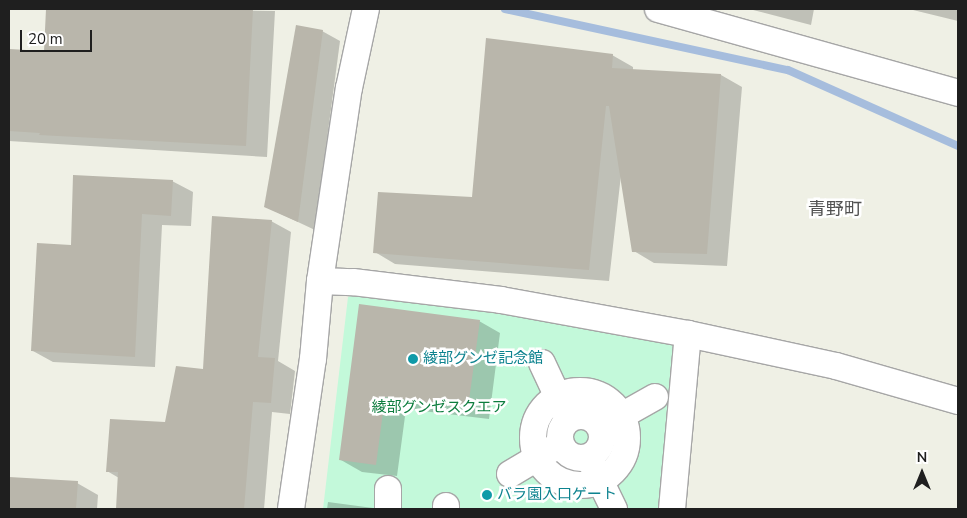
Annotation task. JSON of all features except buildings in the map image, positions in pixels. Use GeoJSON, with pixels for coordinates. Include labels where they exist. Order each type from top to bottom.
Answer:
{"type":"FeatureCollection","features":[{"type":"Feature","properties":{"kind":"street"},"geometry":{"type":"LineString","coordinates":[[292,509],[313,358],[320,281],[349,88],[366,9]]}},
{"type":"Feature","properties":{"kind":"street"},"geometry":{"type":"LineString","coordinates":[[658,9],[958,93]]}},
{"type":"Feature","properties":{"kind":"street"},"geometry":{"type":"LineString","coordinates":[[320,281],[354,282],[501,300],[688,334],[836,366],[958,401]]}},
{"type":"Feature","properties":{"kind":"street"},"geometry":{"type":"LineString","coordinates":[[672,509],[688,334]]}},
{"type":"Feature","properties":{"kind":"street"},"geometry":{"type":"LineString","coordinates":[[542,363],[563,420],[568,454],[588,457]]}},
{"type":"Feature","properties":{"kind":"street"},"geometry":{"type":"LineString","coordinates":[[510,474],[538,457],[563,420],[575,391],[590,392],[604,398],[610,422],[628,435],[626,450],[620,464],[600,480],[580,485],[564,482],[551,475],[538,457],[533,433],[538,418],[547,405],[563,420]]}},
{"type":"Feature","properties":{"kind":"street"},"geometry":{"type":"LineString","coordinates":[[588,457],[601,441],[610,422],[655,398]]}},
{"type":"Feature","properties":{"kind":"street"},"geometry":{"type":"LineString","coordinates":[[588,457],[614,509]]}},
{"type":"Feature","properties":{"kind":"green space","name":"綾部グンゼスクエア"},"geometry":{"type":"Polygon","coordinates":[[[354,295],[534,316],[674,344],[666,509],[323,509],[348,297],[354,295]]]}},
{"type":"Feature","properties":{"kind":"waterway"},"geometry":{"type":"LineString","coordinates":[[505,9],[788,70],[958,146]]}},
{"type":"Feature","properties":{"kind":"place","name":"綾部グンゼ記念館"},"geometry":{"type":"Point","coordinates":[413,359]}},
{"type":"Feature","properties":{"kind":"place","name":"バラ園入口ゲート"},"geometry":{"type":"Point","coordinates":[487,495]}},
{"type":"Feature","properties":{"kind":"district","name":"青野町"},"geometry":{"type":"Point","coordinates":[835,209]}}]}
